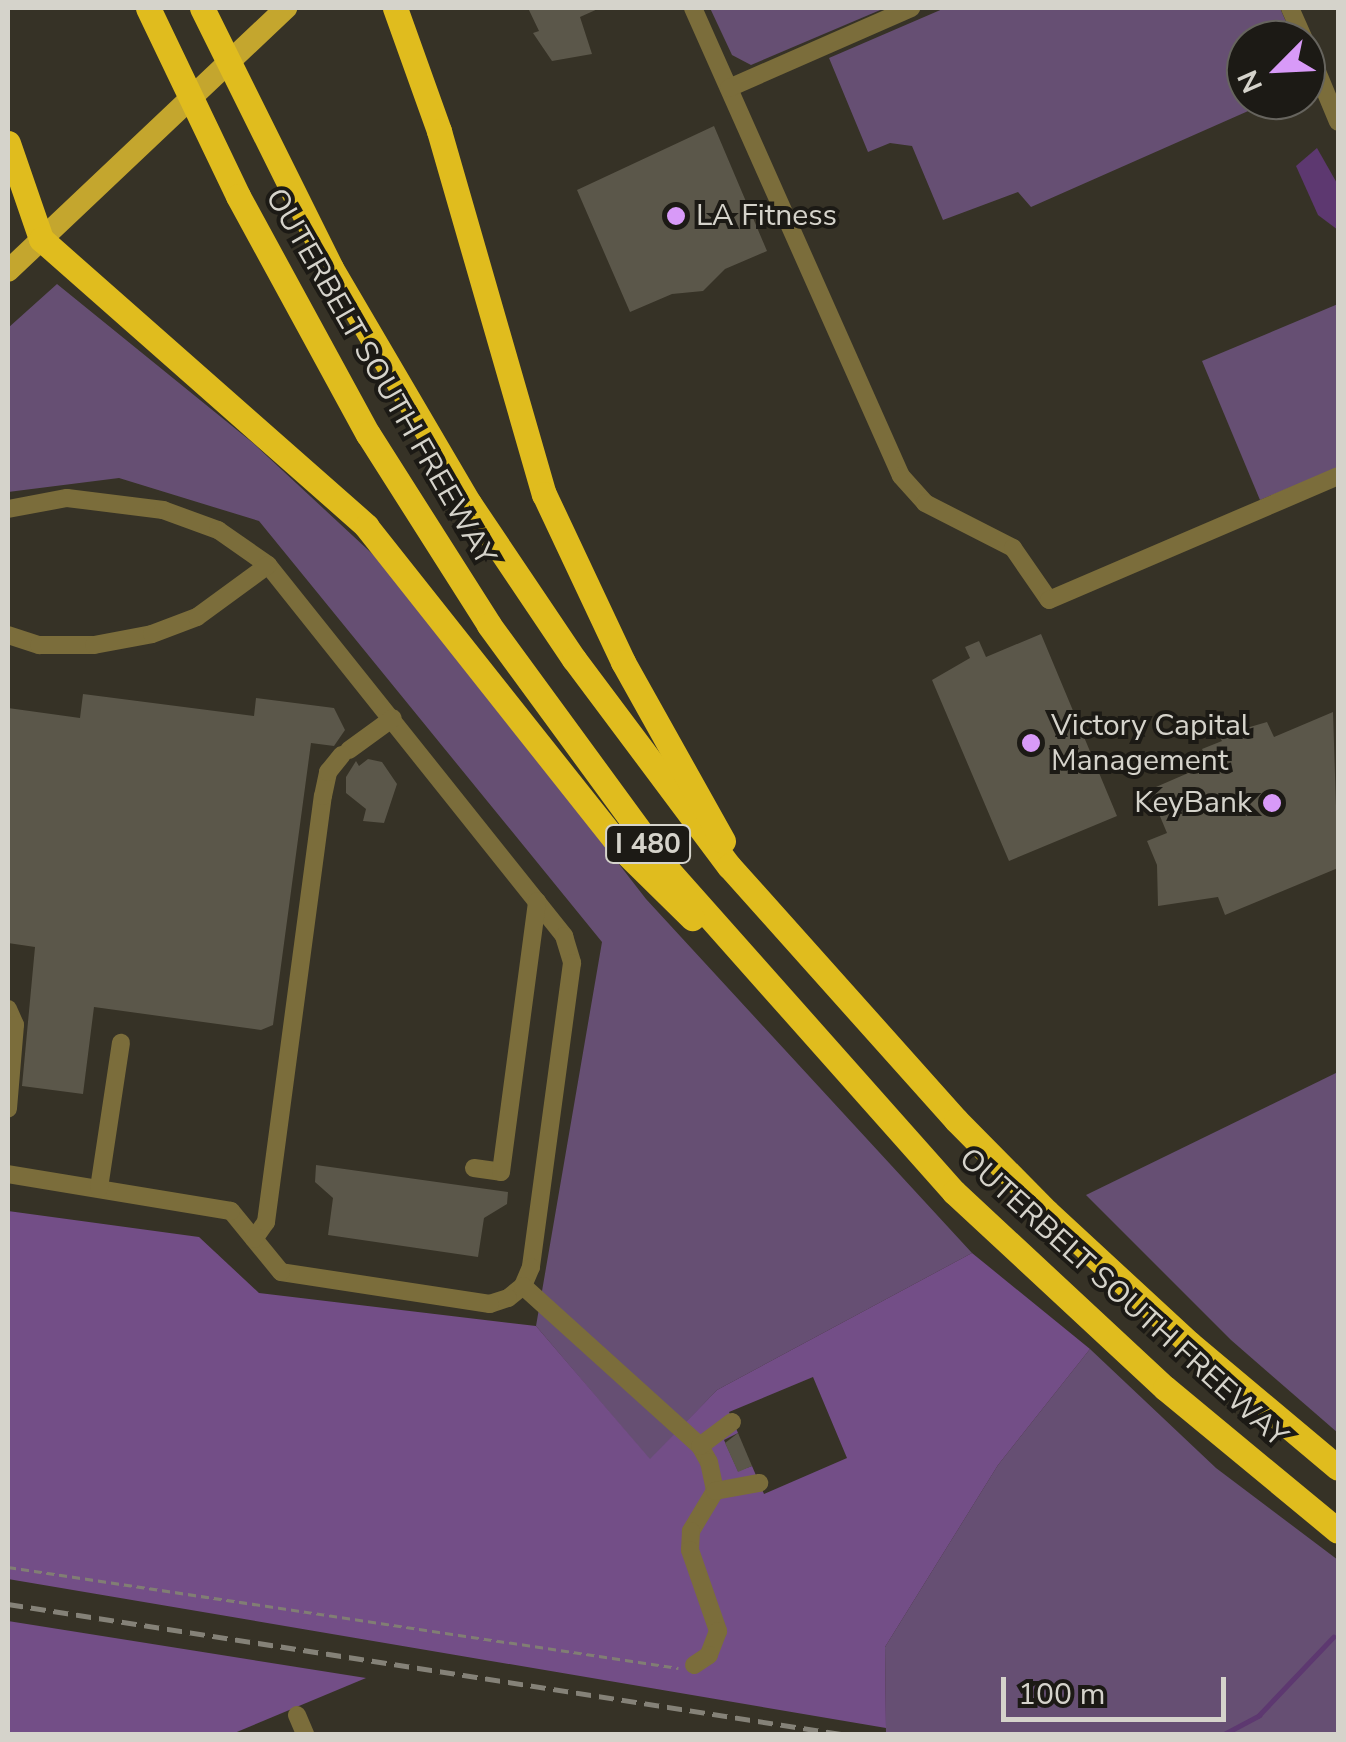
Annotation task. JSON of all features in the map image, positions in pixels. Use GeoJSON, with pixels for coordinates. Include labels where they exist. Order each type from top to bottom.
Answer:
{"type":"FeatureCollection","features":[{"type":"Feature","properties":{"kind":"highway","name":"OUTERBELT SOUTH FREEWAY"},"geometry":{"type":"LineString","coordinates":[[148,8],[278,273],[428,532],[602,783],[742,960],[855,1088],[1028,1264],[1338,1531]]}},
{"type":"Feature","properties":{"kind":"highway","name":"OUTERBELT SOUTH FREEWAY"},"geometry":{"type":"LineString","coordinates":[[202,8],[331,268],[468,503],[608,707],[730,866],[956,1120],[1047,1212],[1188,1343],[1338,1468]]}},
{"type":"Feature","properties":{"kind":"highway"},"geometry":{"type":"LineString","coordinates":[[395,8],[443,145],[544,494],[623,662],[716,824],[730,866]]}},
{"type":"Feature","properties":{"kind":"highway"},"geometry":{"type":"LineString","coordinates":[[8,143],[41,239],[366,526],[621,848],[742,960]]}},
{"type":"Feature","properties":{"kind":"main road"},"geometry":{"type":"LineString","coordinates":[[8,271],[282,11]]}},
{"type":"Feature","properties":{"kind":"street"},"geometry":{"type":"LineString","coordinates":[[693,8],[900,476],[925,503],[1013,548],[1049,600],[1338,476]]}},
{"type":"Feature","properties":{"kind":"street"},"geometry":{"type":"LineString","coordinates":[[729,88],[911,8]]}},
{"type":"Feature","properties":{"kind":"street"},"geometry":{"type":"LineString","coordinates":[[1326,93],[1338,122]]}},
{"type":"Feature","properties":{"kind":"street"},"geometry":{"type":"LineString","coordinates":[[8,508],[67,498],[163,510],[218,530],[268,565],[564,936],[572,963],[523,1286]]}},
{"type":"Feature","properties":{"kind":"street"},"geometry":{"type":"LineString","coordinates":[[8,635],[39,645],[94,646],[152,634],[197,617],[268,565]]}},
{"type":"Feature","properties":{"kind":"street"},"geometry":{"type":"LineString","coordinates":[[254,1239],[266,1222],[328,772],[345,752],[393,718]]}},
{"type":"Feature","properties":{"kind":"street"},"geometry":{"type":"LineString","coordinates":[[474,1168],[501,1172],[537,902]]}},
{"type":"Feature","properties":{"kind":"street"},"geometry":{"type":"LineString","coordinates":[[8,1009],[15,1025],[8,1109]]}},
{"type":"Feature","properties":{"kind":"street"},"geometry":{"type":"LineString","coordinates":[[99,1188],[120,1044]]}},
{"type":"Feature","properties":{"kind":"street"},"geometry":{"type":"LineString","coordinates":[[8,1174],[231,1211],[281,1272],[490,1304],[523,1286]]}},
{"type":"Feature","properties":{"kind":"street"},"geometry":{"type":"LineString","coordinates":[[523,1286],[700,1446],[716,1492]]}},
{"type":"Feature","properties":{"kind":"street"},"geometry":{"type":"LineString","coordinates":[[700,1446],[732,1422]]}},
{"type":"Feature","properties":{"kind":"street"},"geometry":{"type":"LineString","coordinates":[[694,1665],[709,1656],[718,1631],[690,1550],[690,1531],[716,1492],[759,1483]]}},
{"type":"Feature","properties":{"kind":"street"},"geometry":{"type":"LineString","coordinates":[[296,1715],[305,1734]]}},
{"type":"Feature","properties":{"kind":"path"},"geometry":{"type":"LineString","coordinates":[[8,1567],[662,1668],[694,1665]]}},
{"type":"Feature","properties":{"kind":"shaded area"},"geometry":{"type":"Polygon","coordinates":[[[710,8],[885,8],[751,65],[732,55],[710,8]]]}},
{"type":"Feature","properties":{"kind":"shaded area"},"geometry":{"type":"Polygon","coordinates":[[[945,8],[1280,8],[1285,20],[1226,20],[1228,120],[1031,207],[1018,192],[943,220],[912,146],[890,143],[868,152],[829,58],[945,8]]]}},
{"type":"Feature","properties":{"kind":"shaded area"},"geometry":{"type":"Polygon","coordinates":[[[1317,148],[1338,185],[1338,230],[1318,215],[1296,166],[1317,148]]]}},
{"type":"Feature","properties":{"kind":"shaded area"},"geometry":{"type":"Polygon","coordinates":[[[57,284],[253,443],[395,575],[646,899],[972,1253],[717,1390],[650,1460],[536,1326],[602,942],[259,521],[119,478],[8,492],[8,328],[57,284]]]}},
{"type":"Feature","properties":{"kind":"shaded area"},"geometry":{"type":"Polygon","coordinates":[[[1338,304],[1338,468],[1260,500],[1202,361],[1338,304]]]}},
{"type":"Feature","properties":{"kind":"shaded area"},"geometry":{"type":"Polygon","coordinates":[[[1338,1072],[1338,1433],[1231,1340],[1086,1195],[1338,1072]]]}},
{"type":"Feature","properties":{"kind":"shaded area"},"geometry":{"type":"Polygon","coordinates":[[[8,1211],[199,1237],[259,1293],[536,1326],[650,1459],[717,1390],[972,1253],[1090,1349],[998,1465],[885,1647],[886,1728],[8,1579],[8,1211]],[[813,1377],[729,1412],[738,1433],[724,1440],[738,1471],[752,1466],[764,1494],[847,1458],[813,1377]]]}},
{"type":"Feature","properties":{"kind":"shaded area"},"geometry":{"type":"Polygon","coordinates":[[[1090,1349],[1216,1468],[1338,1560],[1338,1734],[886,1734],[885,1647],[998,1465],[1090,1349]]]}},
{"type":"Feature","properties":{"kind":"shaded area"},"geometry":{"type":"Polygon","coordinates":[[[8,1621],[366,1678],[232,1734],[8,1734],[8,1621]]]}},
{"type":"Feature","properties":{"kind":"building"},"geometry":{"type":"Polygon","coordinates":[[[528,8],[600,8],[580,17],[592,54],[552,61],[533,33],[539,31],[528,8]]]}},
{"type":"Feature","properties":{"kind":"building"},"geometry":{"type":"Polygon","coordinates":[[[714,126],[767,251],[725,269],[703,291],[672,294],[630,312],[577,190],[714,126]]]}},
{"type":"Feature","properties":{"kind":"building"},"geometry":{"type":"Polygon","coordinates":[[[1041,634],[1117,816],[1009,861],[932,680],[970,658],[965,647],[979,641],[986,657],[1041,634]]]}},
{"type":"Feature","properties":{"kind":"building"},"geometry":{"type":"Polygon","coordinates":[[[83,694],[254,716],[256,698],[334,708],[345,730],[334,746],[311,743],[273,1025],[261,1030],[94,1007],[83,1094],[22,1086],[35,947],[8,943],[8,708],[80,718],[83,694]]]}},
{"type":"Feature","properties":{"kind":"building"},"geometry":{"type":"Polygon","coordinates":[[[1333,712],[1338,868],[1225,915],[1218,897],[1158,906],[1157,865],[1147,841],[1167,833],[1149,790],[1209,764],[1202,749],[1222,741],[1219,736],[1267,722],[1274,737],[1333,712]]]}},
{"type":"Feature","properties":{"kind":"building"},"geometry":{"type":"Polygon","coordinates":[[[368,759],[382,762],[397,784],[384,823],[363,821],[366,809],[346,793],[346,777],[356,761],[359,766],[368,759]]]}},
{"type":"Feature","properties":{"kind":"building"},"geometry":{"type":"Polygon","coordinates":[[[316,1165],[508,1192],[507,1204],[484,1218],[478,1257],[328,1235],[333,1198],[315,1182],[316,1165]]]}},
{"type":"Feature","properties":{"kind":"building"},"geometry":{"type":"Polygon","coordinates":[[[738,1433],[752,1466],[738,1472],[725,1443],[738,1433]]]}},
{"type":"Feature","properties":{"kind":"waterway"},"geometry":{"type":"LineString","coordinates":[[1224,1734],[1259,1715],[1333,1637]]}},
{"type":"Feature","properties":{"kind":"railway"},"geometry":{"type":"LineString","coordinates":[[8,1604],[841,1734]]}},
{"type":"Feature","properties":{"kind":"place","name":"LA Fitness"},"geometry":{"type":"Point","coordinates":[676,216]}},
{"type":"Feature","properties":{"kind":"place","name":"Victory Capital Management"},"geometry":{"type":"Point","coordinates":[1031,743]}},
{"type":"Feature","properties":{"kind":"place","name":"KeyBank"},"geometry":{"type":"Point","coordinates":[1272,803]}}]}
